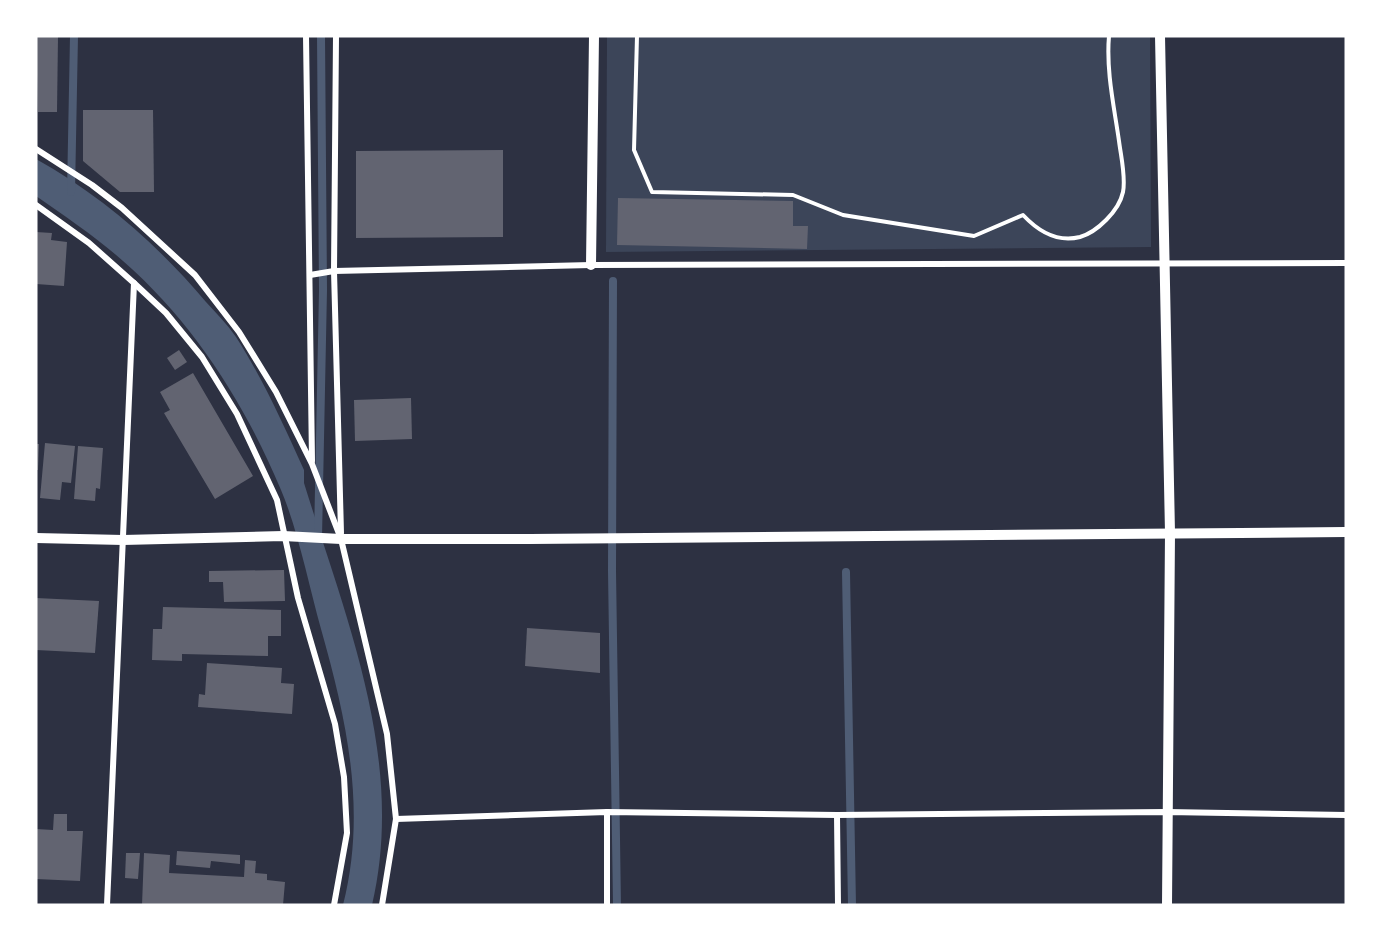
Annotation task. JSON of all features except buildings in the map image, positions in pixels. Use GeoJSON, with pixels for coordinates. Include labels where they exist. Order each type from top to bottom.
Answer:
{"type":"FeatureCollection","features":[{"type":"Feature","properties":{"kind":"street"},"geometry":{"type":"LineString","coordinates":[[306,36],[312,464]]}},
{"type":"Feature","properties":{"kind":"street"},"geometry":{"type":"LineString","coordinates":[[336,36],[334,271],[341,539]]}},
{"type":"Feature","properties":{"kind":"street"},"geometry":{"type":"LineString","coordinates":[[591,266],[594,36]]}},
{"type":"Feature","properties":{"kind":"street"},"geometry":{"type":"LineString","coordinates":[[1160,36],[1170,533],[1167,905]]}},
{"type":"Feature","properties":{"kind":"street"},"geometry":{"type":"LineString","coordinates":[[36,149],[92,185],[122,208],[195,275],[239,332],[276,392],[312,464],[341,539],[387,734],[396,819],[382,905]]}},
{"type":"Feature","properties":{"kind":"street"},"geometry":{"type":"LineString","coordinates":[[36,205],[88,243],[134,283],[166,313],[202,357],[237,414],[278,501],[298,598],[335,724],[344,777],[347,833],[334,905]]}},
{"type":"Feature","properties":{"kind":"street"},"geometry":{"type":"LineString","coordinates":[[310,275],[334,271],[591,266],[1346,263]]}},
{"type":"Feature","properties":{"kind":"street"},"geometry":{"type":"LineString","coordinates":[[107,905],[134,283]]}},
{"type":"Feature","properties":{"kind":"street"},"geometry":{"type":"LineString","coordinates":[[36,538],[123,540],[284,536],[341,539],[1346,532]]}},
{"type":"Feature","properties":{"kind":"street"},"geometry":{"type":"LineString","coordinates":[[396,819],[606,812],[837,815],[1167,812],[1346,815]]}},
{"type":"Feature","properties":{"kind":"street"},"geometry":{"type":"LineString","coordinates":[[606,812],[607,905]]}},
{"type":"Feature","properties":{"kind":"street"},"geometry":{"type":"LineString","coordinates":[[837,815],[838,905]]}},
{"type":"Feature","properties":{"kind":"path"},"geometry":{"type":"LineString","coordinates":[[638,36],[634,150],[652,192],[793,195],[843,215],[974,236],[1023,215],[1049,235],[1070,240],[1088,235],[1109,217],[1123,193],[1122,161],[1107,60],[1109,36]]}},
{"type":"Feature","properties":{"kind":"shaded area"},"geometry":{"type":"Polygon","coordinates":[[[607,36],[1150,36],[1151,247],[606,252],[607,36]]]}},
{"type":"Feature","properties":{"kind":"shaded area"},"geometry":{"type":"Polygon","coordinates":[[[36,159],[106,205],[128,223],[169,261],[225,323],[255,369],[304,470],[304,483],[353,638],[376,744],[382,797],[381,851],[372,905],[343,905],[350,870],[353,835],[351,766],[346,732],[298,540],[267,458],[215,366],[173,311],[113,252],[36,196],[36,159]]]}},
{"type":"Feature","properties":{"kind":"waterway"},"geometry":{"type":"LineString","coordinates":[[71,192],[74,36]]}},
{"type":"Feature","properties":{"kind":"waterway"},"geometry":{"type":"LineString","coordinates":[[318,538],[323,290],[321,36]]}},
{"type":"Feature","properties":{"kind":"waterway"},"geometry":{"type":"LineString","coordinates":[[613,281],[612,571],[617,905]]}},
{"type":"Feature","properties":{"kind":"waterway"},"geometry":{"type":"LineString","coordinates":[[846,572],[852,905]]}}]}
